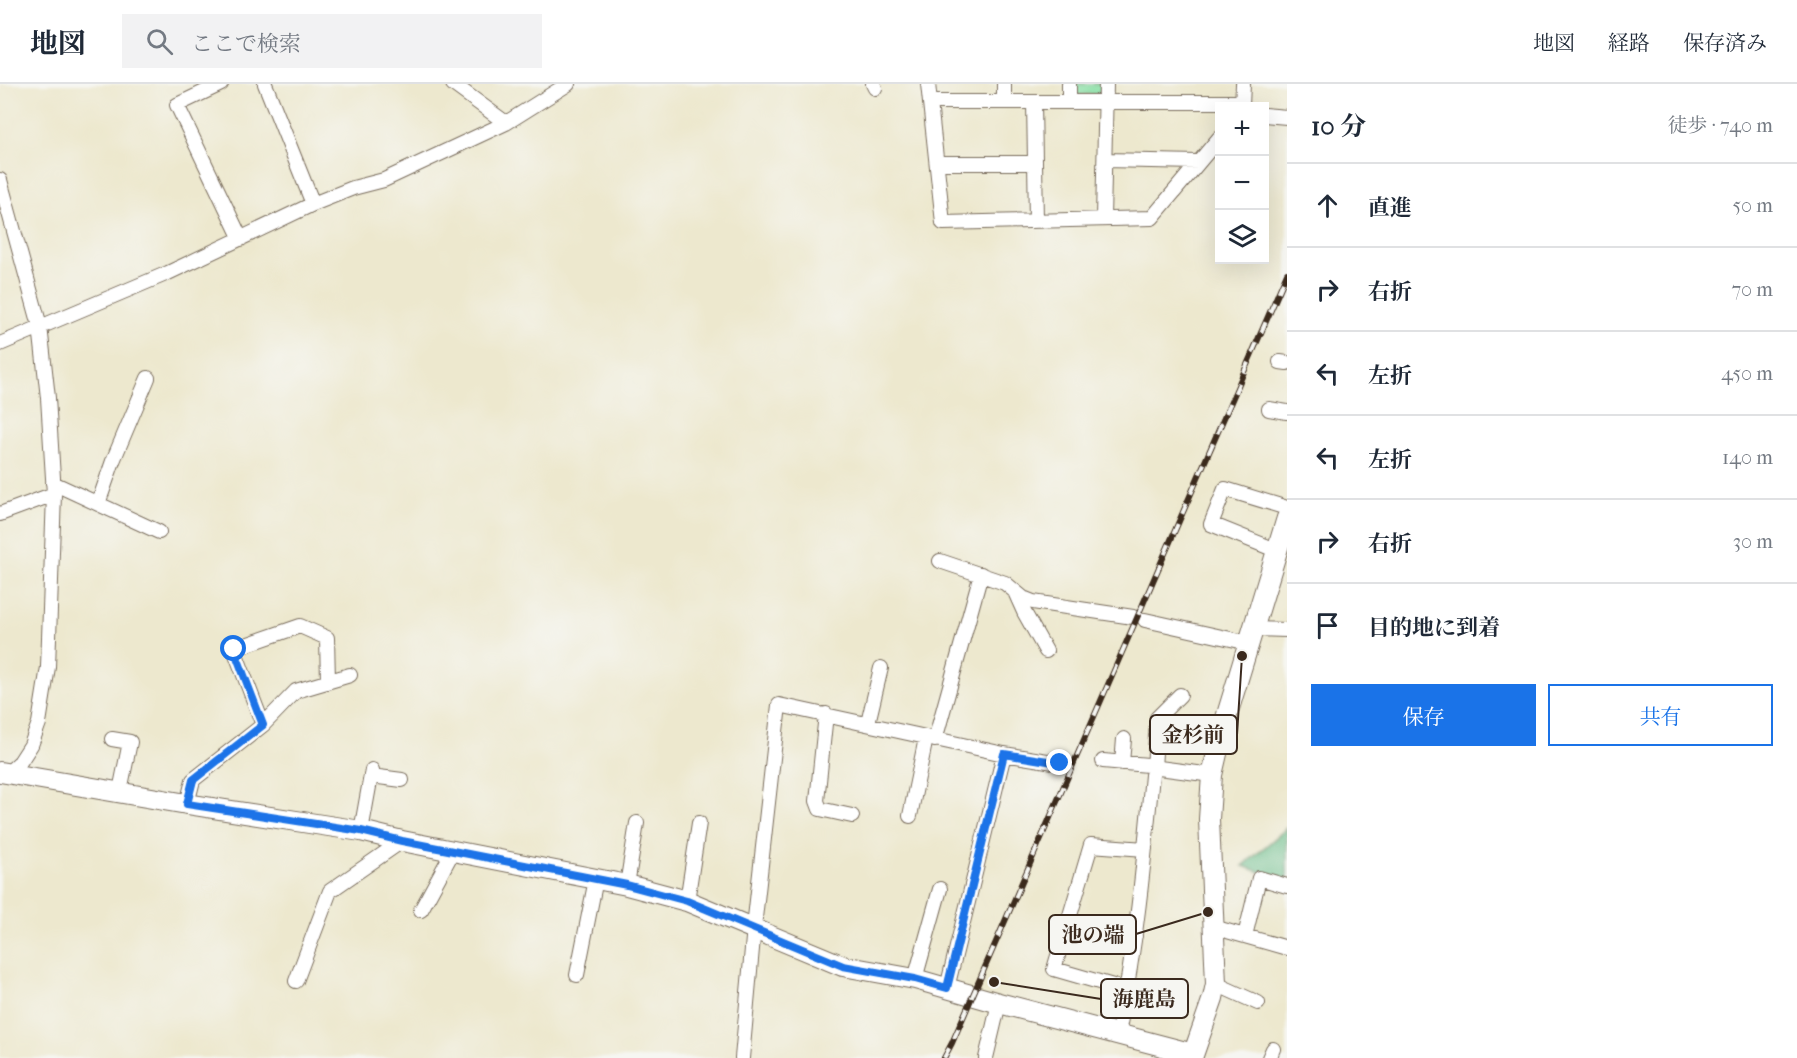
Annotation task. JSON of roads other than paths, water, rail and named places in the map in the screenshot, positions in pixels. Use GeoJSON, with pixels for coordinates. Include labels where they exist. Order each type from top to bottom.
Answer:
{"type":"FeatureCollection","features":[{"type":"Feature","properties":{"kind":"street"},"geometry":{"type":"LineString","coordinates":[[221,84],[177,105],[241,239]]}},
{"type":"Feature","properties":{"kind":"street"},"geometry":{"type":"LineString","coordinates":[[265,84],[313,204]]}},
{"type":"Feature","properties":{"kind":"street"},"geometry":{"type":"LineString","coordinates":[[453,84],[506,123]]}},
{"type":"Feature","properties":{"kind":"street"},"geometry":{"type":"LineString","coordinates":[[0,344],[168,273],[313,204],[353,188],[384,180],[506,123],[568,84]]}},
{"type":"Feature","properties":{"kind":"street"},"geometry":{"type":"LineString","coordinates":[[928,84],[943,223],[1152,218],[1215,143]]}},
{"type":"Feature","properties":{"kind":"street"},"geometry":{"type":"LineString","coordinates":[[1004,84],[1004,102]]}},
{"type":"Feature","properties":{"kind":"street"},"geometry":{"type":"LineString","coordinates":[[1069,84],[1069,102]]}},
{"type":"Feature","properties":{"kind":"street"},"geometry":{"type":"LineString","coordinates":[[1103,219],[1106,84]]}},
{"type":"Feature","properties":{"kind":"street"},"geometry":{"type":"LineString","coordinates":[[1242,102],[1243,84]]}},
{"type":"Feature","properties":{"kind":"street"},"geometry":{"type":"LineString","coordinates":[[930,102],[1215,104]]}},
{"type":"Feature","properties":{"kind":"street"},"geometry":{"type":"LineString","coordinates":[[1034,102],[1035,221]]}},
{"type":"Feature","properties":{"kind":"street"},"geometry":{"type":"LineString","coordinates":[[1269,115],[1287,117]]}},
{"type":"Feature","properties":{"kind":"street"},"geometry":{"type":"LineString","coordinates":[[1106,160],[1198,162]]}},
{"type":"Feature","properties":{"kind":"street"},"geometry":{"type":"LineString","coordinates":[[937,163],[1035,163]]}},
{"type":"Feature","properties":{"kind":"street"},"geometry":{"type":"LineString","coordinates":[[0,180],[40,326],[48,398],[53,489],[48,667],[39,723],[31,746],[20,762],[4,773]]}},
{"type":"Feature","properties":{"kind":"street"},"geometry":{"type":"LineString","coordinates":[[98,504],[113,461],[148,378]]}},
{"type":"Feature","properties":{"kind":"street"},"geometry":{"type":"LineString","coordinates":[[1269,409],[1287,412]]}},
{"type":"Feature","properties":{"kind":"street"},"geometry":{"type":"LineString","coordinates":[[0,513],[53,489],[98,504],[159,532]]}},
{"type":"Feature","properties":{"kind":"street"},"geometry":{"type":"LineString","coordinates":[[1278,550],[1211,525],[1225,489],[1287,508]]}},
{"type":"Feature","properties":{"kind":"street"},"geometry":{"type":"LineString","coordinates":[[4,773],[361,831],[627,885],[687,901],[843,966],[915,979],[1118,1033],[1192,1056],[1214,998],[1216,984],[1209,819],[1212,775],[1223,728],[1287,520]]}},
{"type":"Feature","properties":{"kind":"street"},"geometry":{"type":"LineString","coordinates":[[940,561],[1005,583],[1023,598],[1033,602],[1251,636],[1287,630]]}},
{"type":"Feature","properties":{"kind":"street"},"geometry":{"type":"LineString","coordinates":[[910,816],[981,574]]}},
{"type":"Feature","properties":{"kind":"street"},"geometry":{"type":"LineString","coordinates":[[1015,591],[1046,651]]}},
{"type":"Feature","properties":{"kind":"street"},"geometry":{"type":"LineString","coordinates":[[263,725],[234,649],[300,627],[327,638],[328,681]]}},
{"type":"Feature","properties":{"kind":"street"},"geometry":{"type":"LineString","coordinates":[[868,723],[881,668]]}},
{"type":"Feature","properties":{"kind":"street"},"geometry":{"type":"LineString","coordinates":[[187,804],[193,780],[263,725],[296,691],[350,675]]}},
{"type":"Feature","properties":{"kind":"street"},"geometry":{"type":"LineString","coordinates":[[1118,1033],[1128,990],[1135,936],[1154,769],[1157,718],[1180,695]]}},
{"type":"Feature","properties":{"kind":"street"},"geometry":{"type":"LineString","coordinates":[[742,1058],[779,705],[868,723],[931,739],[1060,763]]}},
{"type":"Feature","properties":{"kind":"street"},"geometry":{"type":"LineString","coordinates":[[826,714],[817,801],[820,809],[852,816]]}},
{"type":"Feature","properties":{"kind":"street"},"geometry":{"type":"LineString","coordinates":[[112,739],[130,742],[120,791]]}},
{"type":"Feature","properties":{"kind":"street"},"geometry":{"type":"LineString","coordinates":[[1122,763],[1124,739]]}},
{"type":"Feature","properties":{"kind":"street"},"geometry":{"type":"LineString","coordinates":[[947,988],[1004,754]]}},
{"type":"Feature","properties":{"kind":"street"},"geometry":{"type":"LineString","coordinates":[[1104,761],[1212,775]]}},
{"type":"Feature","properties":{"kind":"street"},"geometry":{"type":"LineString","coordinates":[[361,831],[372,773],[402,780]]}},
{"type":"Feature","properties":{"kind":"street"},"geometry":{"type":"LineString","coordinates":[[627,885],[637,823]]}},
{"type":"Feature","properties":{"kind":"street"},"geometry":{"type":"LineString","coordinates":[[687,901],[699,823]]}},
{"type":"Feature","properties":{"kind":"street"},"geometry":{"type":"LineString","coordinates":[[296,981],[330,891],[402,841]]}},
{"type":"Feature","properties":{"kind":"street"},"geometry":{"type":"LineString","coordinates":[[1128,990],[1054,969],[1091,845],[1145,849]]}},
{"type":"Feature","properties":{"kind":"street"},"geometry":{"type":"LineString","coordinates":[[421,910],[453,851]]}},
{"type":"Feature","properties":{"kind":"street"},"geometry":{"type":"LineString","coordinates":[[1245,936],[1259,878],[1287,886]]}},
{"type":"Feature","properties":{"kind":"street"},"geometry":{"type":"LineString","coordinates":[[577,975],[596,879]]}},
{"type":"Feature","properties":{"kind":"street"},"geometry":{"type":"LineString","coordinates":[[915,979],[940,889]]}},
{"type":"Feature","properties":{"kind":"street"},"geometry":{"type":"LineString","coordinates":[[1068,921],[1135,936]]}},
{"type":"Feature","properties":{"kind":"street"},"geometry":{"type":"LineString","coordinates":[[1213,927],[1287,948]]}},
{"type":"Feature","properties":{"kind":"street"},"geometry":{"type":"LineString","coordinates":[[1216,984],[1258,1004]]}},
{"type":"Feature","properties":{"kind":"street"},"geometry":{"type":"LineString","coordinates":[[986,1058],[999,1003]]}},
{"type":"Feature","properties":{"kind":"railway"},"geometry":{"type":"LineString","coordinates":[[944,1058],[1287,273]]}},
{"type":"Feature","properties":{"kind":"place","name":"金杉前"},"geometry":{"type":"Point","coordinates":[1242,656]}},
{"type":"Feature","properties":{"kind":"place","name":"池の端"},"geometry":{"type":"Point","coordinates":[1208,912]}},
{"type":"Feature","properties":{"kind":"place","name":"海鹿島"},"geometry":{"type":"Point","coordinates":[994,982]}}]}
